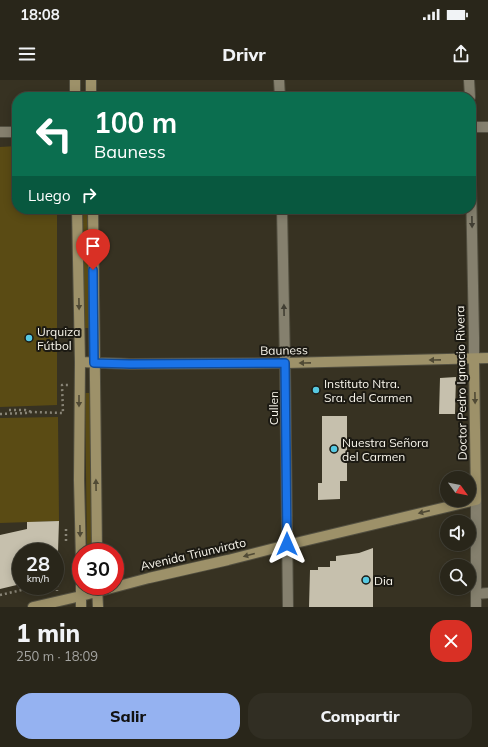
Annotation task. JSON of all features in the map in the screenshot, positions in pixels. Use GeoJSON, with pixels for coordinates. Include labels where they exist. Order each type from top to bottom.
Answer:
{"type":"FeatureCollection","features":[{"type":"Feature","properties":{"kind":"street"},"geometry":{"type":"LineString","coordinates":[[75,80],[75,92]]}},
{"type":"Feature","properties":{"kind":"street"},"geometry":{"type":"LineString","coordinates":[[91,80],[91,92]]}},
{"type":"Feature","properties":{"kind":"street"},"geometry":{"type":"LineString","coordinates":[[279,80],[280,92]]}},
{"type":"Feature","properties":{"kind":"street"},"geometry":{"type":"LineString","coordinates":[[469,80],[470,92]]}},
{"type":"Feature","properties":{"kind":"street"},"geometry":{"type":"LineString","coordinates":[[476,127],[488,127]]}},
{"type":"Feature","properties":{"kind":"street"},"geometry":{"type":"LineString","coordinates":[[0,132],[12,132]]}},
{"type":"Feature","properties":{"kind":"street"},"geometry":{"type":"LineString","coordinates":[[77,214],[80,362],[79,480],[81,543]]}},
{"type":"Feature","properties":{"kind":"street"},"geometry":{"type":"LineString","coordinates":[[93,214],[97,543]]}},
{"type":"Feature","properties":{"kind":"street","name":"Cullen"},"geometry":{"type":"LineString","coordinates":[[282,214],[288,607]]}},
{"type":"Feature","properties":{"kind":"street","name":"Doctor Pedro Ignacio Rivera"},"geometry":{"type":"LineString","coordinates":[[472,214],[476,471]]}},
{"type":"Feature","properties":{"kind":"street","name":"Bauness"},"geometry":{"type":"LineString","coordinates":[[80,362],[130,364],[285,363],[488,358]]}},
{"type":"Feature","properties":{"kind":"street","name":"Avenida Triunvirato"},"geometry":{"type":"LineString","coordinates":[[124,583],[221,562],[287,544],[446,507]]}},
{"type":"Feature","properties":{"kind":"street","name":"Doctor Pedro Ignacio Rivera"},"geometry":{"type":"LineString","coordinates":[[476,507],[476,559]]}},
{"type":"Feature","properties":{"kind":"street"},"geometry":{"type":"LineString","coordinates":[[476,594],[488,593]]}},
{"type":"Feature","properties":{"kind":"street","name":"Avenida Triunvirato"},"geometry":{"type":"LineString","coordinates":[[34,607],[72,594]]}},
{"type":"Feature","properties":{"kind":"street"},"geometry":{"type":"LineString","coordinates":[[81,595],[81,607]]}},
{"type":"Feature","properties":{"kind":"street"},"geometry":{"type":"LineString","coordinates":[[97,595],[98,607]]}},
{"type":"Feature","properties":{"kind":"street","name":"Doctor Pedro Ignacio Rivera"},"geometry":{"type":"LineString","coordinates":[[476,595],[476,607]]}},
{"type":"Feature","properties":{"kind":"path"},"geometry":{"type":"LineString","coordinates":[[0,414],[32,412],[63,413],[62,385],[79,386]]}},
{"type":"Feature","properties":{"kind":"path"},"geometry":{"type":"LineString","coordinates":[[9,410],[25,410],[32,412]]}},
{"type":"Feature","properties":{"kind":"path"},"geometry":{"type":"LineString","coordinates":[[66,529],[66,544]]}},
{"type":"Feature","properties":{"kind":"path"},"geometry":{"type":"LineString","coordinates":[[0,595],[12,592]]}},
{"type":"Feature","properties":{"kind":"shaded area"},"geometry":{"type":"Polygon","coordinates":[[[12,146],[12,214],[57,214],[57,405],[0,407],[0,147],[12,146]]]}},
{"type":"Feature","properties":{"kind":"shaded area"},"geometry":{"type":"Polygon","coordinates":[[[83,214],[88,214],[89,328],[84,328],[83,214]]]}},
{"type":"Feature","properties":{"kind":"shaded area"},"geometry":{"type":"Polygon","coordinates":[[[85,393],[90,393],[92,543],[87,543],[85,393]]]}},
{"type":"Feature","properties":{"kind":"shaded area"},"geometry":{"type":"Polygon","coordinates":[[[58,417],[59,521],[0,523],[0,418],[58,417]]]}},
{"type":"Feature","properties":{"kind":"building"},"geometry":{"type":"Polygon","coordinates":[[[456,377],[455,414],[439,414],[440,378],[456,377]]]}},
{"type":"Feature","properties":{"kind":"building","name":"Nuestra Señora del Carmen"},"geometry":{"type":"Polygon","coordinates":[[[322,416],[347,416],[347,481],[340,481],[340,499],[318,500],[318,483],[322,483],[322,416]]]}},
{"type":"Feature","properties":{"kind":"building"},"geometry":{"type":"Polygon","coordinates":[[[59,521],[58,543],[12,543],[12,586],[0,589],[0,535],[27,529],[27,522],[59,521]]]}},
{"type":"Feature","properties":{"kind":"building"},"geometry":{"type":"Polygon","coordinates":[[[373,548],[373,607],[309,607],[310,570],[318,570],[318,567],[330,567],[330,561],[336,561],[336,556],[359,553],[373,548]]]}},
{"type":"Feature","properties":{"kind":"place","name":"Urquiza Fútbol"},"geometry":{"type":"Point","coordinates":[29,338]}},
{"type":"Feature","properties":{"kind":"place","name":"Instituto Ntra. Sra. del Carmen"},"geometry":{"type":"Point","coordinates":[316,390]}},
{"type":"Feature","properties":{"kind":"place","name":"Nuestra Señora del Carmen"},"geometry":{"type":"Point","coordinates":[334,449]}},
{"type":"Feature","properties":{"kind":"place","name":"Dia"},"geometry":{"type":"Point","coordinates":[366,580]}},
{"type":"Feature","properties":{"kind":"route"},"geometry":{"type":"LineString","coordinates":[[93,270],[94,363],[285,363],[287,544]]}}]}
